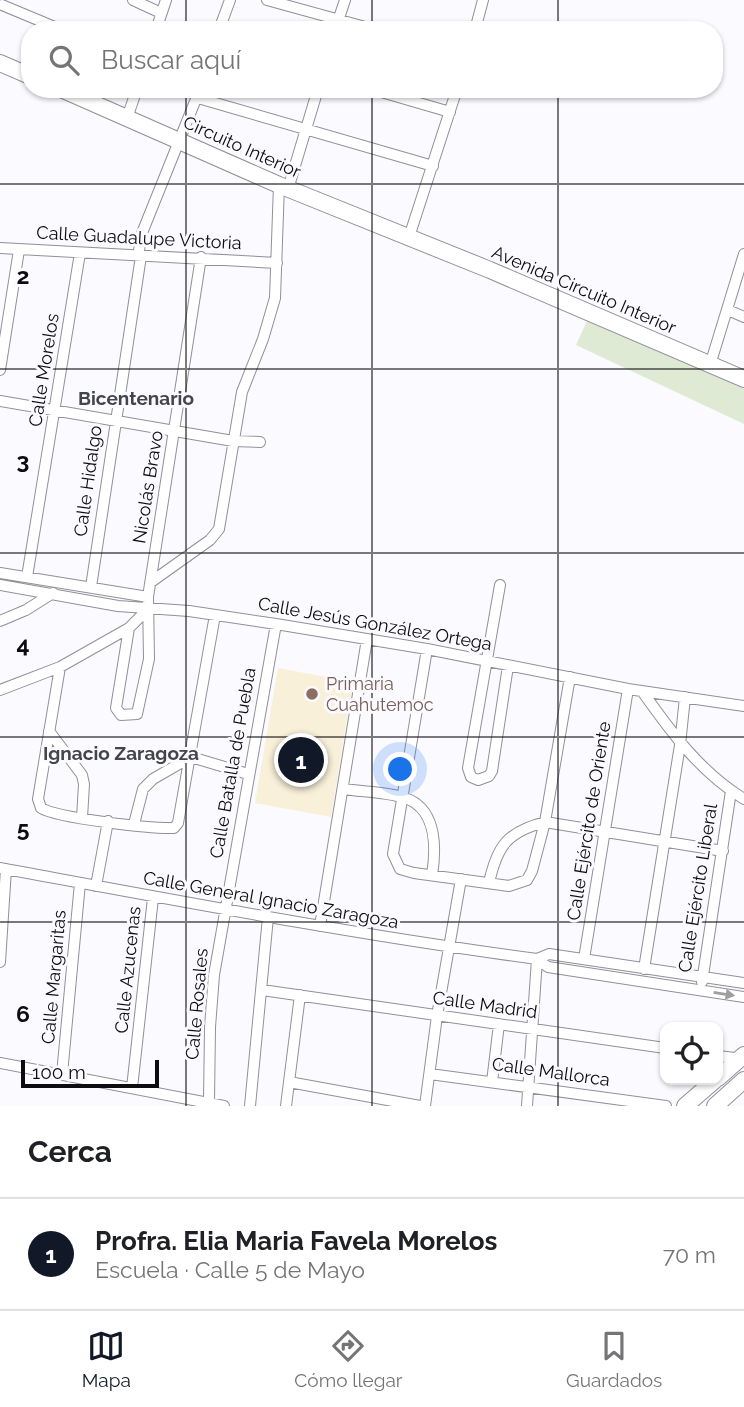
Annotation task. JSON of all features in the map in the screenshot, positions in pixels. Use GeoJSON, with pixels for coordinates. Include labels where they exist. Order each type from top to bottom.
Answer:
{"type":"FeatureCollection","features":[{"type":"Feature","properties":{"kind":"main road"},"geometry":{"type":"LineString","coordinates":[[0,63],[21,72]]}},
{"type":"Feature","properties":{"kind":"main road","name":"Circuito Interior"},"geometry":{"type":"LineString","coordinates":[[81,98],[284,187],[409,237]]}},
{"type":"Feature","properties":{"kind":"main road","name":"Avenida Circuito Interior"},"geometry":{"type":"LineString","coordinates":[[409,237],[744,379]]}},
{"type":"Feature","properties":{"kind":"main road"},"geometry":{"type":"LineString","coordinates":[[723,1073],[742,1058]]}},
{"type":"Feature","properties":{"kind":"main road"},"geometry":{"type":"LineString","coordinates":[[715,1106],[744,1080]]}},
{"type":"Feature","properties":{"kind":"main road"},"geometry":{"type":"LineString","coordinates":[[685,1106],[709,1085]]}},
{"type":"Feature","properties":{"kind":"street"},"geometry":{"type":"LineString","coordinates":[[133,0],[161,13]]}},
{"type":"Feature","properties":{"kind":"street"},"geometry":{"type":"LineString","coordinates":[[159,21],[166,0]]}},
{"type":"Feature","properties":{"kind":"street"},"geometry":{"type":"LineString","coordinates":[[222,21],[230,0]]}},
{"type":"Feature","properties":{"kind":"street"},"geometry":{"type":"LineString","coordinates":[[267,0],[328,21]]}},
{"type":"Feature","properties":{"kind":"street"},"geometry":{"type":"LineString","coordinates":[[338,21],[345,0]]}},
{"type":"Feature","properties":{"kind":"street"},"geometry":{"type":"LineString","coordinates":[[471,0],[483,1],[477,21]]}},
{"type":"Feature","properties":{"kind":"street"},"geometry":{"type":"LineString","coordinates":[[2,5],[40,21]]}},
{"type":"Feature","properties":{"kind":"street"},"geometry":{"type":"LineString","coordinates":[[127,118],[134,98]]}},
{"type":"Feature","properties":{"kind":"street","name":"Calle Hidalgo"},"geometry":{"type":"LineString","coordinates":[[90,587],[141,236],[197,98]]}},
{"type":"Feature","properties":{"kind":"street"},"geometry":{"type":"LineString","coordinates":[[213,98],[307,131],[433,166]]}},
{"type":"Feature","properties":{"kind":"street"},"geometry":{"type":"LineString","coordinates":[[151,582],[215,535],[221,522],[242,392],[263,339],[275,298],[284,187],[307,131],[316,98]]}},
{"type":"Feature","properties":{"kind":"street"},"geometry":{"type":"LineString","coordinates":[[402,98],[450,112]]}},
{"type":"Feature","properties":{"kind":"street"},"geometry":{"type":"LineString","coordinates":[[409,237],[454,98]]}},
{"type":"Feature","properties":{"kind":"street","name":"Calle Guadalupe Victoria"},"geometry":{"type":"LineString","coordinates":[[0,248],[277,263]]}},
{"type":"Feature","properties":{"kind":"street"},"geometry":{"type":"LineString","coordinates":[[0,370],[19,250]]}},
{"type":"Feature","properties":{"kind":"street","name":"Calle Morelos"},"geometry":{"type":"LineString","coordinates":[[27,577],[80,253]]}},
{"type":"Feature","properties":{"kind":"street"},"geometry":{"type":"LineString","coordinates":[[710,365],[744,254]]}},
{"type":"Feature","properties":{"kind":"street","name":"Nicolás Bravo"},"geometry":{"type":"LineString","coordinates":[[128,628],[116,708],[121,715],[135,715],[138,712],[149,659],[148,597],[201,257]]}},
{"type":"Feature","properties":{"kind":"street"},"geometry":{"type":"LineString","coordinates":[[728,310],[744,317]]}},
{"type":"Feature","properties":{"kind":"street"},"geometry":{"type":"LineString","coordinates":[[0,401],[233,441],[260,442]]}},
{"type":"Feature","properties":{"kind":"street"},"geometry":{"type":"LineString","coordinates":[[0,573],[148,597]]}},
{"type":"Feature","properties":{"kind":"street","name":"Calle Jesús González Ortega"},"geometry":{"type":"LineString","coordinates":[[0,585],[148,609],[169,609],[276,624],[427,649],[628,689],[744,705]]}},
{"type":"Feature","properties":{"kind":"street"},"geometry":{"type":"LineString","coordinates":[[500,585],[468,768],[471,777],[478,780],[489,776],[492,771],[508,666]]}},
{"type":"Feature","properties":{"kind":"street"},"geometry":{"type":"LineString","coordinates":[[0,621],[26,610],[53,593]]}},
{"type":"Feature","properties":{"kind":"street"},"geometry":{"type":"LineString","coordinates":[[0,690],[60,667],[128,628],[148,609]]}},
{"type":"Feature","properties":{"kind":"street"},"geometry":{"type":"LineString","coordinates":[[60,667],[39,804],[47,811],[82,818],[174,828],[178,824],[191,757],[215,615]]}},
{"type":"Feature","properties":{"kind":"street","name":"Calle Batalla de Puebla"},"geometry":{"type":"LineString","coordinates":[[225,909],[276,624]]}},
{"type":"Feature","properties":{"kind":"street"},"geometry":{"type":"LineString","coordinates":[[320,926],[367,639]]}},
{"type":"Feature","properties":{"kind":"street"},"geometry":{"type":"LineString","coordinates":[[427,649],[393,854],[394,860],[404,871],[509,886],[527,880],[532,871],[545,822],[569,677]]}},
{"type":"Feature","properties":{"kind":"street","name":"Calle Ejército de Oriente"},"geometry":{"type":"LineString","coordinates":[[584,959],[628,689]]}},
{"type":"Feature","properties":{"kind":"street"},"geometry":{"type":"LineString","coordinates":[[642,691],[680,745],[731,792],[744,799]]}},
{"type":"Feature","properties":{"kind":"street"},"geometry":{"type":"LineString","coordinates":[[655,983],[650,970],[664,841],[685,697]]}},
{"type":"Feature","properties":{"kind":"street"},"geometry":{"type":"LineString","coordinates":[[49,731],[82,775],[82,818]]}},
{"type":"Feature","properties":{"kind":"street"},"geometry":{"type":"LineString","coordinates":[[134,824],[143,789],[153,779],[191,757],[248,774]]}},
{"type":"Feature","properties":{"kind":"street"},"geometry":{"type":"LineString","coordinates":[[344,789],[402,797],[420,807],[433,835],[435,849],[432,875]]}},
{"type":"Feature","properties":{"kind":"street","name":"Calle Ejército Liberal"},"geometry":{"type":"LineString","coordinates":[[700,990],[731,792]]}},
{"type":"Feature","properties":{"kind":"street"},"geometry":{"type":"LineString","coordinates":[[96,886],[108,821]]}},
{"type":"Feature","properties":{"kind":"street"},"geometry":{"type":"LineString","coordinates":[[489,883],[497,852],[504,843],[527,828],[545,822],[723,851]]}},
{"type":"Feature","properties":{"kind":"street"},"geometry":{"type":"LineString","coordinates":[[0,962],[3,869]]}},
{"type":"Feature","properties":{"kind":"street","name":"Calle General Ignacio Zaragoza"},"geometry":{"type":"LineString","coordinates":[[3,869],[153,898],[537,959],[548,967],[744,997]]}},
{"type":"Feature","properties":{"kind":"street"},"geometry":{"type":"LineString","coordinates":[[289,1082],[423,1106],[461,879]]}},
{"type":"Feature","properties":{"kind":"street","name":"Calle Margaritas"},"geometry":{"type":"LineString","coordinates":[[62,1074],[80,883]]}},
{"type":"Feature","properties":{"kind":"street","name":"Calle Azucenas"},"geometry":{"type":"LineString","coordinates":[[132,1088],[153,898]]}},
{"type":"Feature","properties":{"kind":"street","name":"Calle Rosales"},"geometry":{"type":"LineString","coordinates":[[214,1104],[210,1027],[214,975],[225,909]]}},
{"type":"Feature","properties":{"kind":"street"},"geometry":{"type":"LineString","coordinates":[[250,1106],[268,917]]}},
{"type":"Feature","properties":{"kind":"street","name":"Calle General Ignacio Zaragoza"},"geometry":{"type":"LineString","coordinates":[[537,959],[550,954],[744,983]]}},
{"type":"Feature","properties":{"kind":"street"},"geometry":{"type":"LineString","coordinates":[[527,1106],[537,959]]}},
{"type":"Feature","properties":{"kind":"street"},"geometry":{"type":"LineString","coordinates":[[609,976],[610,963]]}},
{"type":"Feature","properties":{"kind":"street","name":"Calle Madrid"},"geometry":{"type":"LineString","coordinates":[[262,990],[660,1047]]}},
{"type":"Feature","properties":{"kind":"street"},"geometry":{"type":"LineString","coordinates":[[286,1106],[300,995]]}},
{"type":"Feature","properties":{"kind":"street"},"geometry":{"type":"LineString","coordinates":[[492,1082],[499,1024]]}},
{"type":"Feature","properties":{"kind":"street"},"geometry":{"type":"LineString","coordinates":[[723,1056],[742,1058]]}},
{"type":"Feature","properties":{"kind":"street"},"geometry":{"type":"LineString","coordinates":[[0,1063],[214,1104]]}},
{"type":"Feature","properties":{"kind":"street","name":"Calle Mallorca"},"geometry":{"type":"LineString","coordinates":[[430,1074],[666,1106]]}},
{"type":"Feature","properties":{"kind":"shaded area"},"geometry":{"type":"Polygon","coordinates":[[[278,668],[353,682],[331,817],[255,803],[278,668]]]}},
{"type":"Feature","properties":{"kind":"green space"},"geometry":{"type":"Polygon","coordinates":[[[587,321],[744,389],[744,424],[576,345],[587,321]]]}},
{"type":"Feature","properties":{"kind":"place","name":"Primaria Cuahutemoc"},"geometry":{"type":"Point","coordinates":[312,694]}},
{"type":"Feature","properties":{"kind":"place","name":"Profra. Elia Maria Favela Morelos"},"geometry":{"type":"Point","coordinates":[301,760]}},
{"type":"Feature","properties":{"kind":"district","name":"Bicentenario"},"geometry":{"type":"Point","coordinates":[136,398]}},
{"type":"Feature","properties":{"kind":"district","name":"Ignacio Zaragoza"},"geometry":{"type":"Point","coordinates":[121,753]}}]}
